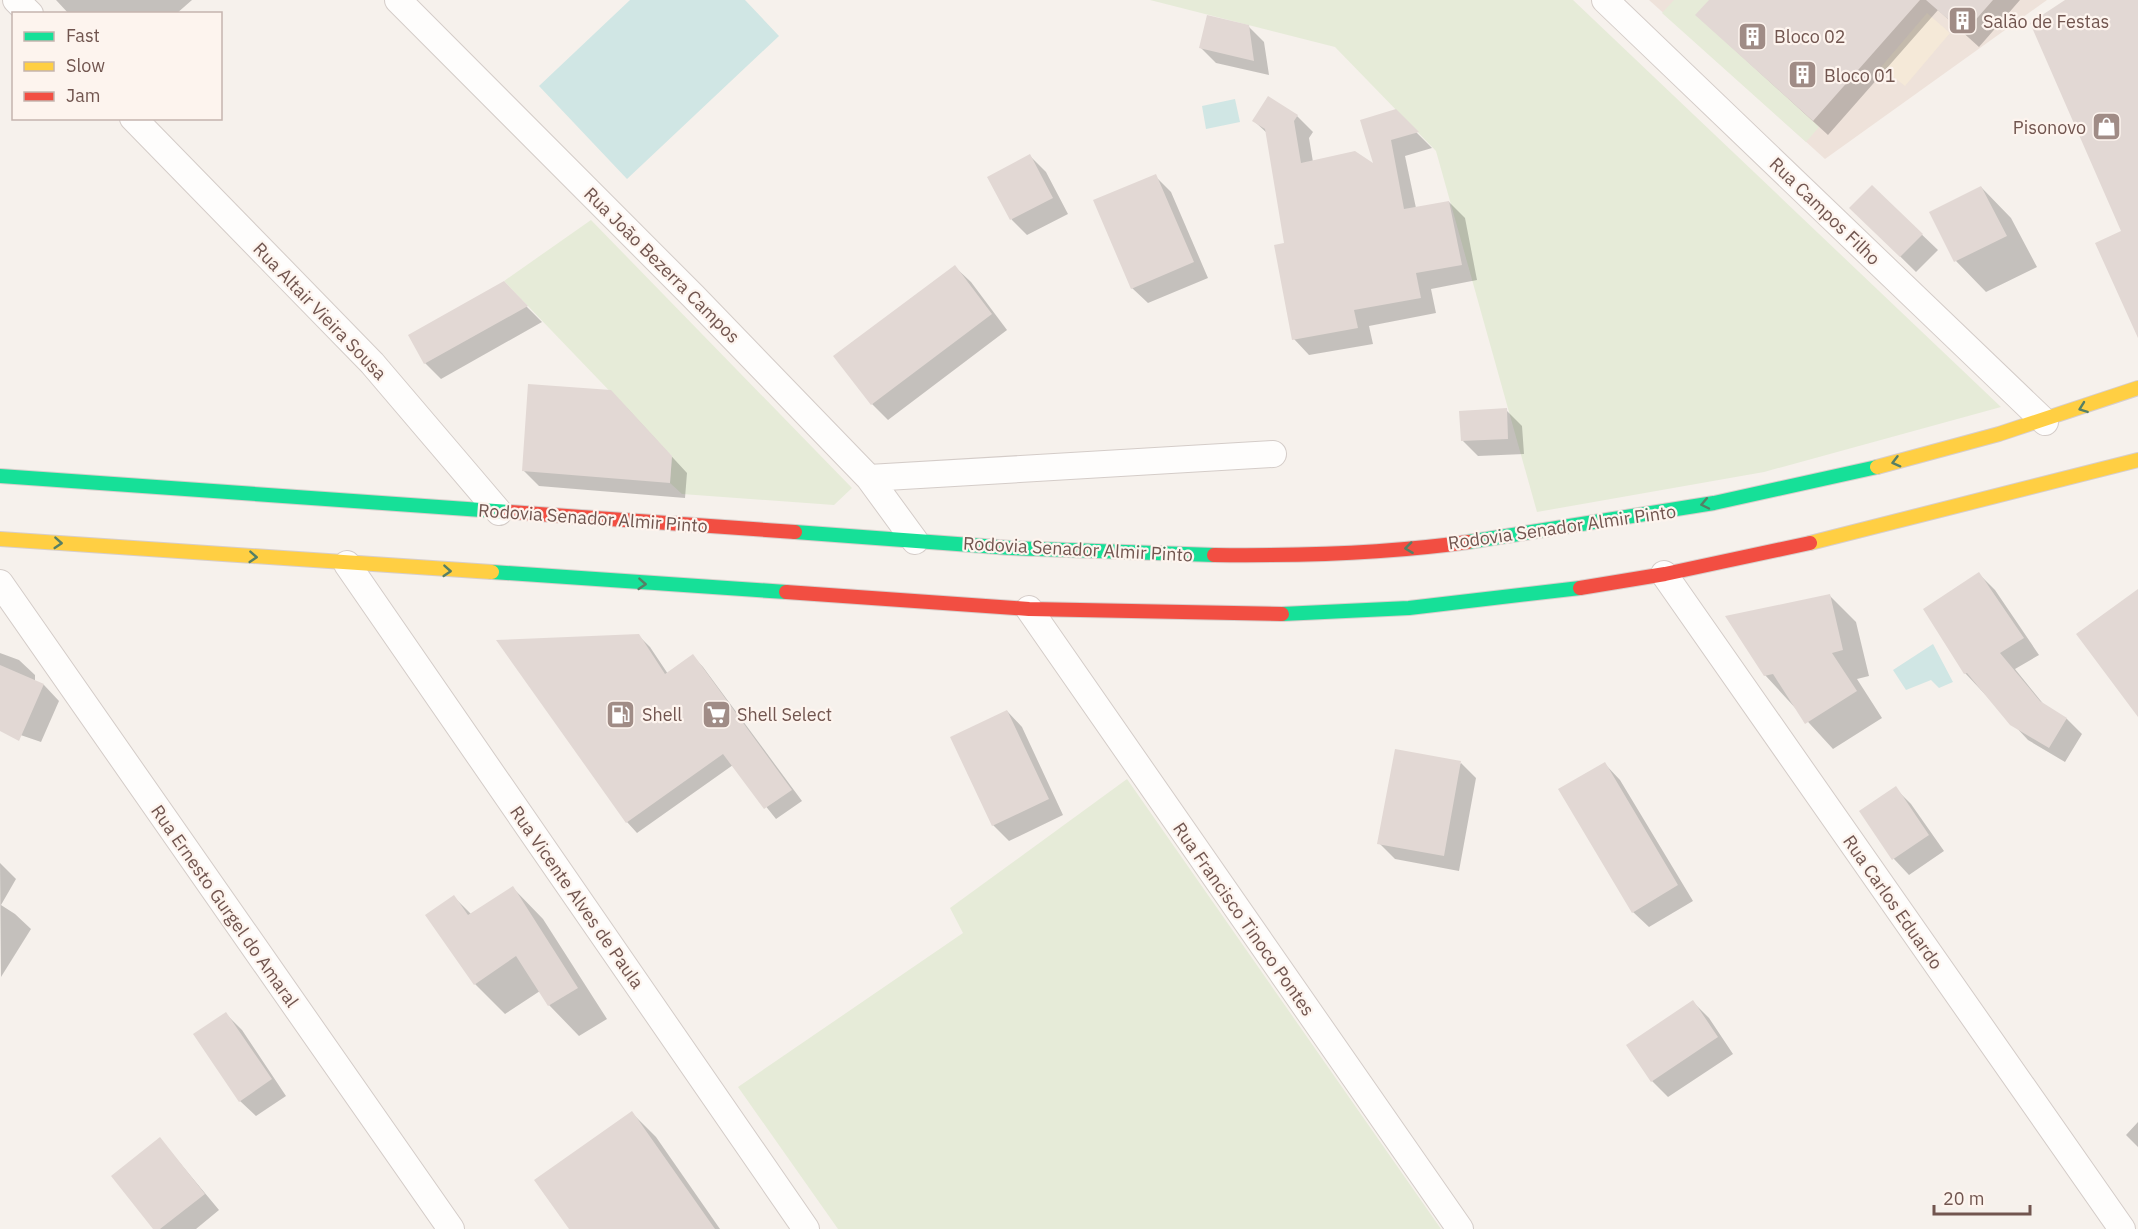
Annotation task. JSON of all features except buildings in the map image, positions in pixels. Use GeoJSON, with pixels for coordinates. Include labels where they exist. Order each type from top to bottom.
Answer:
{"type":"FeatureCollection","features":[{"type":"Feature","properties":{"kind":"main road","name":"Rodovia Senador Almir Pinto"},"geometry":{"type":"LineString","coordinates":[[0,476],[915,541],[1138,553],[1251,555],[1399,550],[1664,513],[1888,464],[2044,422],[2138,388]]}},
{"type":"Feature","properties":{"kind":"main road"},"geometry":{"type":"LineString","coordinates":[[0,539],[1029,609],[1167,615],[1309,615],[1461,603],[1664,574],[1907,520],[2138,460]]}},
{"type":"Feature","properties":{"kind":"street"},"geometry":{"type":"LineString","coordinates":[[16,0],[28,12]]}},
{"type":"Feature","properties":{"kind":"street","name":"Rua João Bezerra Campos"},"geometry":{"type":"LineString","coordinates":[[398,0],[693,296],[869,478],[915,541]]}},
{"type":"Feature","properties":{"kind":"street","name":"Rua Campos Filho"},"geometry":{"type":"LineString","coordinates":[[1605,0],[2044,422]]}},
{"type":"Feature","properties":{"kind":"street","name":"Rua Altair Vieira Sousa"},"geometry":{"type":"LineString","coordinates":[[135,120],[372,363],[499,512]]}},
{"type":"Feature","properties":{"kind":"street"},"geometry":{"type":"LineString","coordinates":[[869,478],[1273,454]]}},
{"type":"Feature","properties":{"kind":"street","name":"Rua Vicente Alves de Paula"},"geometry":{"type":"LineString","coordinates":[[347,564],[806,1229]]}},
{"type":"Feature","properties":{"kind":"street","name":"Rua Carlos Eduardo"},"geometry":{"type":"LineString","coordinates":[[1664,574],[2122,1229]]}},
{"type":"Feature","properties":{"kind":"street","name":"Rua Ernesto Gurgel do Amaral"},"geometry":{"type":"LineString","coordinates":[[0,583],[451,1229]]}},
{"type":"Feature","properties":{"kind":"street","name":"Rua Francisco Tinoco Pontes"},"geometry":{"type":"LineString","coordinates":[[1029,609],[1460,1229]]}},
{"type":"Feature","properties":{"kind":"shaded area"},"geometry":{"type":"Polygon","coordinates":[[[630,0],[745,0],[779,36],[627,179],[539,86],[630,0]]]}},
{"type":"Feature","properties":{"kind":"shaded area"},"geometry":{"type":"Polygon","coordinates":[[[1649,0],[2047,0],[1825,159],[1649,0]]]}},
{"type":"Feature","properties":{"kind":"shaded area"},"geometry":{"type":"Polygon","coordinates":[[[1235,99],[1240,122],[1206,129],[1202,106],[1235,99]]]}},
{"type":"Feature","properties":{"kind":"shaded area"},"geometry":{"type":"Polygon","coordinates":[[[1933,644],[1953,682],[1939,688],[1931,680],[1906,690],[1893,670],[1933,644]]]}},
{"type":"Feature","properties":{"kind":"green space"},"geometry":{"type":"Polygon","coordinates":[[[1150,0],[1573,0],[2001,407],[1764,472],[1537,512],[1436,151],[1335,47],[1150,0]]]}},
{"type":"Feature","properties":{"kind":"green space"},"geometry":{"type":"Polygon","coordinates":[[[1674,0],[1709,0],[1756,69],[1819,127],[1806,142],[1662,13],[1674,0]]]}},
{"type":"Feature","properties":{"kind":"green space"},"geometry":{"type":"Polygon","coordinates":[[[591,220],[852,488],[834,505],[682,494],[670,483],[672,456],[504,281],[591,220]]]}},
{"type":"Feature","properties":{"kind":"green space"},"geometry":{"type":"Polygon","coordinates":[[[1127,779],[1441,1229],[838,1229],[738,1087],[963,933],[950,908],[1127,779]]]}},
{"type":"Feature","properties":{"kind":"sand"},"geometry":{"type":"Polygon","coordinates":[[[1927,13],[1950,33],[1905,86],[1881,67],[1927,13]]]}},
{"type":"Feature","properties":{"kind":"traffic: fast"},"geometry":{"type":"LineString","coordinates":[[1468,542],[1714,503],[1877,467]]}},
{"type":"Feature","properties":{"kind":"traffic: fast"},"geometry":{"type":"LineString","coordinates":[[0,476],[510,512]]}},
{"type":"Feature","properties":{"kind":"traffic: fast"},"geometry":{"type":"LineString","coordinates":[[795,532],[1011,548],[1214,555]]}},
{"type":"Feature","properties":{"kind":"traffic: fast"},"geometry":{"type":"LineString","coordinates":[[492,572],[786,592]]}},
{"type":"Feature","properties":{"kind":"traffic: fast"},"geometry":{"type":"LineString","coordinates":[[1282,614],[1409,608],[1580,588]]}},
{"type":"Feature","properties":{"kind":"traffic: slow"},"geometry":{"type":"LineString","coordinates":[[1877,467],[1999,434],[2138,388]]}},
{"type":"Feature","properties":{"kind":"traffic: slow"},"geometry":{"type":"LineString","coordinates":[[1810,543],[2138,460]]}},
{"type":"Feature","properties":{"kind":"traffic: slow"},"geometry":{"type":"LineString","coordinates":[[0,539],[492,572]]}},
{"type":"Feature","properties":{"kind":"traffic: jam"},"geometry":{"type":"LineString","coordinates":[[510,512],[795,532]]}},
{"type":"Feature","properties":{"kind":"traffic: jam"},"geometry":{"type":"LineString","coordinates":[[1214,555],[1341,553],[1468,542]]}},
{"type":"Feature","properties":{"kind":"traffic: jam"},"geometry":{"type":"LineString","coordinates":[[1580,588],[1665,574],[1810,543]]}},
{"type":"Feature","properties":{"kind":"traffic: jam"},"geometry":{"type":"LineString","coordinates":[[786,592],[1029,609],[1282,614]]}},
{"type":"Feature","properties":{"kind":"place","name":"Salão de Festas"},"geometry":{"type":"Point","coordinates":[1962,21]}},
{"type":"Feature","properties":{"kind":"place","name":"Bloco 02"},"geometry":{"type":"Point","coordinates":[1753,36]}},
{"type":"Feature","properties":{"kind":"place","name":"Bloco 01"},"geometry":{"type":"Point","coordinates":[1803,75]}},
{"type":"Feature","properties":{"kind":"place","name":"Pisonovo"},"geometry":{"type":"Point","coordinates":[2107,127]}},
{"type":"Feature","properties":{"kind":"place","name":"Shell"},"geometry":{"type":"Point","coordinates":[621,714]}},
{"type":"Feature","properties":{"kind":"place","name":"Shell Select"},"geometry":{"type":"Point","coordinates":[716,714]}}]}
